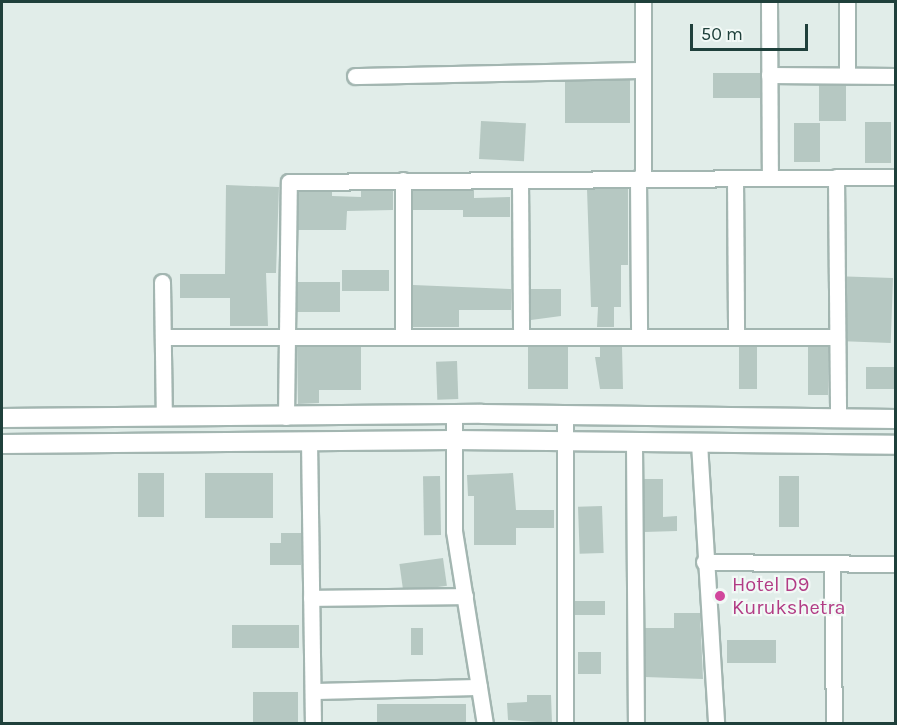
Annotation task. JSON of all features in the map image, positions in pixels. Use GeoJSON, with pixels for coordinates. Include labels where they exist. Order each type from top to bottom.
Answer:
{"type":"FeatureCollection","features":[{"type":"Feature","properties":{"kind":"main road"},"geometry":{"type":"LineString","coordinates":[[2,418],[454,414],[896,418]]}},
{"type":"Feature","properties":{"kind":"main road"},"geometry":{"type":"LineString","coordinates":[[2,444],[453,440],[896,445]]}},
{"type":"Feature","properties":{"kind":"street"},"geometry":{"type":"LineString","coordinates":[[639,337],[643,2]]}},
{"type":"Feature","properties":{"kind":"street"},"geometry":{"type":"LineString","coordinates":[[769,2],[770,178]]}},
{"type":"Feature","properties":{"kind":"street"},"geometry":{"type":"LineString","coordinates":[[847,2],[847,75]]}},
{"type":"Feature","properties":{"kind":"street"},"geometry":{"type":"LineString","coordinates":[[355,76],[643,70]]}},
{"type":"Feature","properties":{"kind":"street"},"geometry":{"type":"LineString","coordinates":[[770,75],[896,75]]}},
{"type":"Feature","properties":{"kind":"street"},"geometry":{"type":"LineString","coordinates":[[836,177],[837,418]]}},
{"type":"Feature","properties":{"kind":"street"},"geometry":{"type":"LineString","coordinates":[[286,417],[288,182],[896,177]]}},
{"type":"Feature","properties":{"kind":"street"},"geometry":{"type":"LineString","coordinates":[[735,178],[736,337]]}},
{"type":"Feature","properties":{"kind":"street"},"geometry":{"type":"LineString","coordinates":[[403,180],[403,337]]}},
{"type":"Feature","properties":{"kind":"street"},"geometry":{"type":"LineString","coordinates":[[520,180],[521,337]]}},
{"type":"Feature","properties":{"kind":"street"},"geometry":{"type":"LineString","coordinates":[[162,282],[164,417]]}},
{"type":"Feature","properties":{"kind":"street"},"geometry":{"type":"LineString","coordinates":[[163,337],[836,337]]}},
{"type":"Feature","properties":{"kind":"street"},"geometry":{"type":"LineString","coordinates":[[454,414],[454,531],[484,723]]}},
{"type":"Feature","properties":{"kind":"street"},"geometry":{"type":"LineString","coordinates":[[565,415],[565,723]]}},
{"type":"Feature","properties":{"kind":"street"},"geometry":{"type":"LineString","coordinates":[[309,440],[313,723]]}},
{"type":"Feature","properties":{"kind":"street"},"geometry":{"type":"LineString","coordinates":[[634,443],[636,723]]}},
{"type":"Feature","properties":{"kind":"street"},"geometry":{"type":"LineString","coordinates":[[699,443],[704,562],[716,723]]}},
{"type":"Feature","properties":{"kind":"street"},"geometry":{"type":"LineString","coordinates":[[704,562],[896,564]]}},
{"type":"Feature","properties":{"kind":"street"},"geometry":{"type":"LineString","coordinates":[[832,564],[834,723]]}},
{"type":"Feature","properties":{"kind":"street"},"geometry":{"type":"LineString","coordinates":[[311,598],[465,596]]}},
{"type":"Feature","properties":{"kind":"street"},"geometry":{"type":"LineString","coordinates":[[313,691],[479,687]]}},
{"type":"Feature","properties":{"kind":"building"},"geometry":{"type":"Polygon","coordinates":[[[713,73],[760,73],[760,98],[713,98],[713,73]]]}},
{"type":"Feature","properties":{"kind":"building"},"geometry":{"type":"Polygon","coordinates":[[[565,80],[630,80],[630,123],[565,123],[565,80]]]}},
{"type":"Feature","properties":{"kind":"building"},"geometry":{"type":"Polygon","coordinates":[[[819,85],[846,85],[846,121],[819,121],[819,85]]]}},
{"type":"Feature","properties":{"kind":"building"},"geometry":{"type":"Polygon","coordinates":[[[481,121],[526,123],[524,161],[479,159],[481,121]]]}},
{"type":"Feature","properties":{"kind":"building"},"geometry":{"type":"Polygon","coordinates":[[[865,122],[891,122],[891,163],[865,163],[865,122]]]}},
{"type":"Feature","properties":{"kind":"building"},"geometry":{"type":"Polygon","coordinates":[[[794,123],[820,123],[820,162],[794,162],[794,123]]]}},
{"type":"Feature","properties":{"kind":"building"},"geometry":{"type":"Polygon","coordinates":[[[226,185],[279,187],[276,273],[266,273],[268,326],[230,326],[230,298],[180,298],[180,274],[225,274],[226,185]]]}},
{"type":"Feature","properties":{"kind":"building"},"geometry":{"type":"Polygon","coordinates":[[[587,189],[628,189],[628,265],[621,265],[621,307],[614,307],[614,327],[597,327],[598,307],[591,307],[587,189]]]}},
{"type":"Feature","properties":{"kind":"building"},"geometry":{"type":"Polygon","coordinates":[[[474,190],[474,198],[510,197],[510,217],[463,217],[463,210],[413,210],[413,191],[474,190]]]}},
{"type":"Feature","properties":{"kind":"building"},"geometry":{"type":"Polygon","coordinates":[[[332,191],[332,196],[361,197],[361,191],[393,191],[393,210],[347,211],[346,230],[298,230],[299,192],[332,191]]]}},
{"type":"Feature","properties":{"kind":"building"},"geometry":{"type":"Polygon","coordinates":[[[342,270],[389,270],[389,291],[342,291],[342,270]]]}},
{"type":"Feature","properties":{"kind":"building"},"geometry":{"type":"Polygon","coordinates":[[[847,276],[893,278],[891,343],[845,341],[847,276]]]}},
{"type":"Feature","properties":{"kind":"building"},"geometry":{"type":"Polygon","coordinates":[[[297,282],[340,282],[340,312],[297,312],[297,282]]]}},
{"type":"Feature","properties":{"kind":"building"},"geometry":{"type":"Polygon","coordinates":[[[413,285],[511,289],[511,310],[459,310],[459,327],[413,327],[413,285]]]}},
{"type":"Feature","properties":{"kind":"building"},"geometry":{"type":"Polygon","coordinates":[[[530,289],[561,289],[561,316],[531,320],[530,289]]]}},
{"type":"Feature","properties":{"kind":"building"},"geometry":{"type":"Polygon","coordinates":[[[297,347],[361,347],[361,390],[319,390],[319,403],[298,404],[297,347]]]}},
{"type":"Feature","properties":{"kind":"building"},"geometry":{"type":"Polygon","coordinates":[[[528,347],[568,347],[568,389],[528,389],[528,347]]]}},
{"type":"Feature","properties":{"kind":"building"},"geometry":{"type":"Polygon","coordinates":[[[600,347],[622,347],[623,389],[600,389],[595,357],[600,357],[600,347]]]}},
{"type":"Feature","properties":{"kind":"building"},"geometry":{"type":"Polygon","coordinates":[[[739,347],[757,347],[757,389],[739,389],[739,347]]]}},
{"type":"Feature","properties":{"kind":"building"},"geometry":{"type":"Polygon","coordinates":[[[808,347],[828,347],[828,395],[808,395],[808,347]]]}},
{"type":"Feature","properties":{"kind":"building"},"geometry":{"type":"Polygon","coordinates":[[[457,361],[458,399],[437,400],[436,362],[457,361]]]}},
{"type":"Feature","properties":{"kind":"building"},"geometry":{"type":"Polygon","coordinates":[[[866,367],[896,367],[896,389],[866,389],[866,367]]]}},
{"type":"Feature","properties":{"kind":"building"},"geometry":{"type":"Polygon","coordinates":[[[138,473],[164,473],[164,517],[138,517],[138,473]]]}},
{"type":"Feature","properties":{"kind":"building"},"geometry":{"type":"Polygon","coordinates":[[[205,473],[273,473],[273,518],[205,518],[205,473]]]}},
{"type":"Feature","properties":{"kind":"building"},"geometry":{"type":"Polygon","coordinates":[[[513,473],[516,510],[554,510],[554,528],[516,528],[516,545],[474,545],[474,496],[468,496],[467,475],[513,473]]]}},
{"type":"Feature","properties":{"kind":"building"},"geometry":{"type":"Polygon","coordinates":[[[423,476],[440,476],[441,535],[424,535],[423,476]]]}},
{"type":"Feature","properties":{"kind":"building"},"geometry":{"type":"Polygon","coordinates":[[[779,476],[799,476],[799,527],[779,527],[779,476]]]}},
{"type":"Feature","properties":{"kind":"building"},"geometry":{"type":"Polygon","coordinates":[[[644,479],[663,479],[663,517],[677,516],[677,531],[644,532],[644,479]]]}},
{"type":"Feature","properties":{"kind":"building"},"geometry":{"type":"Polygon","coordinates":[[[602,506],[604,553],[580,554],[578,507],[602,506]]]}},
{"type":"Feature","properties":{"kind":"building"},"geometry":{"type":"Polygon","coordinates":[[[281,533],[301,533],[301,565],[270,565],[270,543],[281,543],[281,533]]]}},
{"type":"Feature","properties":{"kind":"building"},"geometry":{"type":"Polygon","coordinates":[[[443,558],[447,586],[403,592],[399,564],[443,558]]]}},
{"type":"Feature","properties":{"kind":"building"},"geometry":{"type":"Polygon","coordinates":[[[575,601],[605,601],[605,615],[575,615],[575,601]]]}},
{"type":"Feature","properties":{"kind":"building"},"geometry":{"type":"Polygon","coordinates":[[[674,613],[700,613],[703,679],[645,677],[645,628],[674,628],[674,613]]]}},
{"type":"Feature","properties":{"kind":"building"},"geometry":{"type":"Polygon","coordinates":[[[232,625],[299,625],[299,648],[232,648],[232,625]]]}},
{"type":"Feature","properties":{"kind":"building"},"geometry":{"type":"Polygon","coordinates":[[[411,628],[423,628],[423,655],[411,655],[411,628]]]}},
{"type":"Feature","properties":{"kind":"building"},"geometry":{"type":"Polygon","coordinates":[[[727,640],[776,640],[776,663],[727,663],[727,640]]]}},
{"type":"Feature","properties":{"kind":"building"},"geometry":{"type":"Polygon","coordinates":[[[578,652],[601,652],[601,674],[578,674],[578,652]]]}},
{"type":"Feature","properties":{"kind":"building"},"geometry":{"type":"Polygon","coordinates":[[[253,692],[298,692],[298,723],[253,723],[253,692]]]}},
{"type":"Feature","properties":{"kind":"building"},"geometry":{"type":"Polygon","coordinates":[[[527,695],[551,695],[552,723],[508,720],[507,703],[527,702],[527,695]]]}},
{"type":"Feature","properties":{"kind":"building"},"geometry":{"type":"Polygon","coordinates":[[[377,704],[466,704],[466,723],[377,723],[377,704]]]}},
{"type":"Feature","properties":{"kind":"place","name":"Hotel D9 Kurukshetra"},"geometry":{"type":"Point","coordinates":[720,596]}}]}
